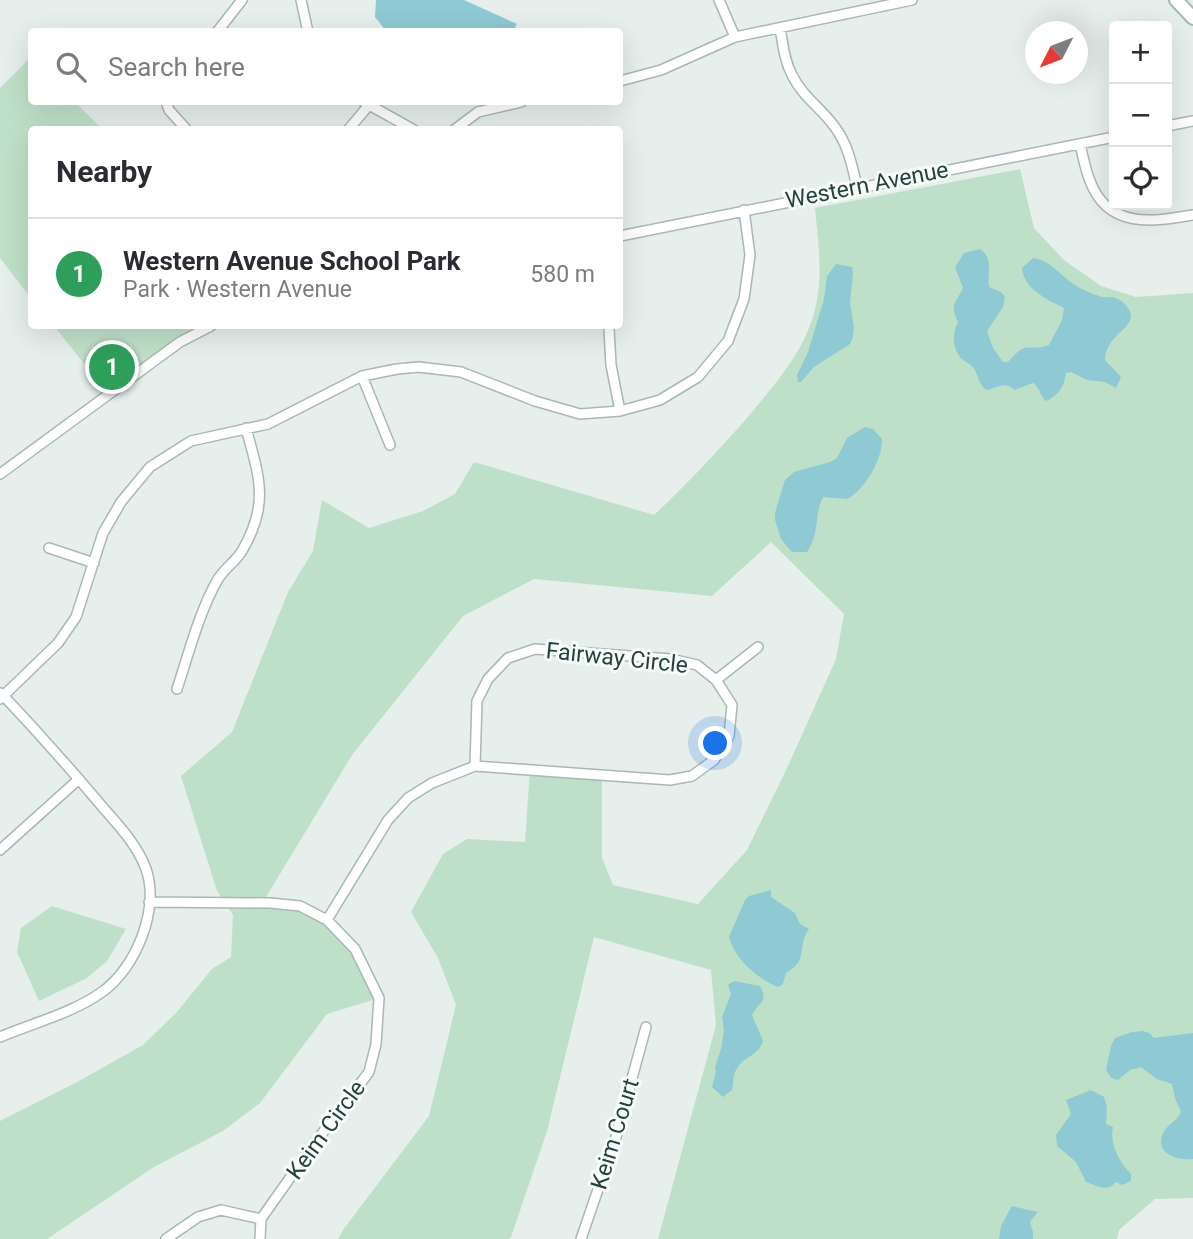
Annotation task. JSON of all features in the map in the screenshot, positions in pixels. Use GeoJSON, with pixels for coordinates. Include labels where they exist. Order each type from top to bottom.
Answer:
{"type":"FeatureCollection","features":[{"type":"Feature","properties":{"kind":"main road"},"geometry":{"type":"LineString","coordinates":[[1176,0],[1193,18]]}},
{"type":"Feature","properties":{"kind":"street"},"geometry":{"type":"LineString","coordinates":[[220,28],[242,0]]}},
{"type":"Feature","properties":{"kind":"street"},"geometry":{"type":"LineString","coordinates":[[301,0],[307,28]]}},
{"type":"Feature","properties":{"kind":"street"},"geometry":{"type":"LineString","coordinates":[[719,0],[735,37]]}},
{"type":"Feature","properties":{"kind":"street"},"geometry":{"type":"LineString","coordinates":[[623,80],[661,70],[735,37],[912,0]]}},
{"type":"Feature","properties":{"kind":"street"},"geometry":{"type":"LineString","coordinates":[[780,28],[786,61],[792,76],[807,97],[834,125],[844,142],[857,187]]}},
{"type":"Feature","properties":{"kind":"street"},"geometry":{"type":"LineString","coordinates":[[167,105],[183,126]]}},
{"type":"Feature","properties":{"kind":"street"},"geometry":{"type":"LineString","coordinates":[[351,126],[366,105]]}},
{"type":"Feature","properties":{"kind":"street"},"geometry":{"type":"LineString","coordinates":[[370,105],[407,126]]}},
{"type":"Feature","properties":{"kind":"street"},"geometry":{"type":"LineString","coordinates":[[459,126],[478,112],[508,105]]}},
{"type":"Feature","properties":{"kind":"street"},"geometry":{"type":"LineString","coordinates":[[1172,125],[1193,121]]}},
{"type":"Feature","properties":{"kind":"street","name":"Western Avenue"},"geometry":{"type":"LineString","coordinates":[[623,235],[1109,138]]}},
{"type":"Feature","properties":{"kind":"street"},"geometry":{"type":"LineString","coordinates":[[1080,144],[1090,182],[1101,202],[1117,214],[1140,221],[1160,221],[1193,215]]}},
{"type":"Feature","properties":{"kind":"street"},"geometry":{"type":"LineString","coordinates":[[0,1037],[86,1002],[117,981],[141,941],[149,902],[146,870],[135,846],[79,779],[1,695],[58,643],[76,618],[103,533],[121,502],[150,467],[191,440],[268,424],[362,376],[397,369],[443,369],[461,372],[535,401],[580,414],[620,411],[660,400],[698,377],[728,341],[744,299],[750,255],[744,210]]}},
{"type":"Feature","properties":{"kind":"street"},"geometry":{"type":"LineString","coordinates":[[0,474],[180,342],[205,329]]}},
{"type":"Feature","properties":{"kind":"street"},"geometry":{"type":"LineString","coordinates":[[609,330],[611,365],[620,411]]}},
{"type":"Feature","properties":{"kind":"street"},"geometry":{"type":"LineString","coordinates":[[362,376],[390,445]]}},
{"type":"Feature","properties":{"kind":"street"},"geometry":{"type":"LineString","coordinates":[[177,689],[204,611],[219,577],[241,553],[257,521],[260,484],[246,428]]}},
{"type":"Feature","properties":{"kind":"street"},"geometry":{"type":"LineString","coordinates":[[49,548],[94,563]]}},
{"type":"Feature","properties":{"kind":"street"},"geometry":{"type":"LineString","coordinates":[[716,680],[758,647]]}},
{"type":"Feature","properties":{"kind":"street","name":"Fairway Circle"},"geometry":{"type":"LineString","coordinates":[[327,920],[388,820],[408,798],[432,783],[475,766],[670,780],[692,776],[714,760],[729,736],[732,705],[716,680],[698,665],[671,659],[535,649],[508,658],[488,679],[477,701],[475,766]]}},
{"type":"Feature","properties":{"kind":"street"},"geometry":{"type":"LineString","coordinates":[[0,850],[79,779]]}},
{"type":"Feature","properties":{"kind":"street","name":"Keim Circle"},"geometry":{"type":"LineString","coordinates":[[149,902],[270,903],[300,906],[327,920],[355,949],[379,999],[376,1044],[369,1072],[261,1219]]}},
{"type":"Feature","properties":{"kind":"street","name":"Keim Court"},"geometry":{"type":"LineString","coordinates":[[581,1239],[616,1137],[646,1027]]}},
{"type":"Feature","properties":{"kind":"street"},"geometry":{"type":"LineString","coordinates":[[166,1239],[198,1217],[221,1210],[261,1219],[260,1239]]}},
{"type":"Feature","properties":{"kind":"green space"},"geometry":{"type":"Polygon","coordinates":[[[28,60],[28,105],[78,105],[99,126],[28,126],[28,294],[0,258],[0,88],[28,60]]]}},
{"type":"Feature","properties":{"kind":"green space"},"geometry":{"type":"Polygon","coordinates":[[[1020,169],[1034,228],[1064,260],[1101,286],[1136,297],[1193,293],[1193,1198],[1155,1199],[1119,1230],[1117,1239],[658,1239],[716,1025],[711,970],[594,937],[547,1131],[511,1237],[338,1239],[429,1116],[456,1005],[438,958],[411,912],[443,854],[467,839],[525,842],[530,769],[602,775],[602,858],[613,885],[698,904],[747,850],[836,659],[844,614],[771,542],[712,596],[534,579],[463,616],[352,755],[263,902],[301,907],[329,922],[358,956],[379,998],[327,1014],[260,1103],[223,1131],[154,1167],[47,1239],[0,1239],[0,1121],[143,1045],[176,1013],[212,969],[231,957],[233,915],[217,891],[181,776],[232,732],[288,592],[313,551],[322,500],[369,528],[423,511],[455,494],[474,462],[654,515],[702,468],[747,418],[798,351],[812,321],[819,281],[815,208],[1020,169]]]}},
{"type":"Feature","properties":{"kind":"green space"},"geometry":{"type":"Polygon","coordinates":[[[56,329],[197,329],[171,343],[106,391],[56,329]]]}},
{"type":"Feature","properties":{"kind":"green space"},"geometry":{"type":"Polygon","coordinates":[[[52,906],[126,929],[107,961],[87,978],[39,1001],[17,952],[21,928],[52,906]]]}},
{"type":"Feature","properties":{"kind":"water"},"geometry":{"type":"Polygon","coordinates":[[[376,0],[464,0],[517,24],[515,28],[384,28],[375,17],[376,0]]]}},
{"type":"Feature","properties":{"kind":"water"},"geometry":{"type":"Polygon","coordinates":[[[980,249],[988,261],[989,287],[1001,292],[1005,297],[1003,307],[987,331],[993,348],[1003,362],[1008,362],[1024,348],[1049,345],[1062,320],[1064,308],[1031,288],[1027,282],[1022,268],[1033,258],[1046,263],[1082,289],[1124,303],[1129,309],[1130,320],[1110,345],[1105,360],[1121,377],[1116,388],[1105,382],[1087,380],[1071,372],[1066,373],[1058,393],[1046,401],[1033,383],[1014,390],[1004,385],[986,390],[984,388],[974,368],[956,351],[954,341],[958,322],[954,307],[963,288],[955,267],[964,253],[980,249]]]}},
{"type":"Feature","properties":{"kind":"water"},"geometry":{"type":"Polygon","coordinates":[[[836,264],[852,267],[850,303],[853,337],[850,344],[814,367],[798,382],[797,375],[808,352],[824,299],[827,276],[836,264]]]}},
{"type":"Feature","properties":{"kind":"water"},"geometry":{"type":"Polygon","coordinates":[[[865,427],[873,429],[882,439],[872,473],[848,499],[823,497],[811,545],[807,552],[792,552],[781,539],[775,520],[785,480],[794,472],[837,458],[847,438],[865,427]]]}},
{"type":"Feature","properties":{"kind":"water"},"geometry":{"type":"Polygon","coordinates":[[[771,890],[771,897],[795,913],[800,924],[809,929],[798,963],[786,973],[783,984],[778,987],[762,979],[742,961],[729,937],[745,900],[749,896],[771,890]]]}},
{"type":"Feature","properties":{"kind":"water"},"geometry":{"type":"Polygon","coordinates":[[[734,981],[760,986],[763,992],[763,999],[752,1015],[763,1041],[738,1067],[732,1090],[723,1097],[712,1087],[724,1030],[722,1017],[731,994],[728,985],[734,981]]]}},
{"type":"Feature","properties":{"kind":"water"},"geometry":{"type":"Polygon","coordinates":[[[1143,1031],[1154,1038],[1193,1033],[1193,1159],[1174,1157],[1164,1151],[1162,1146],[1163,1133],[1181,1112],[1172,1084],[1157,1079],[1141,1067],[1130,1070],[1118,1080],[1111,1078],[1106,1070],[1115,1038],[1143,1031]]]}},
{"type":"Feature","properties":{"kind":"water"},"geometry":{"type":"Polygon","coordinates":[[[1091,1090],[1104,1097],[1107,1107],[1106,1124],[1113,1127],[1116,1153],[1131,1174],[1131,1181],[1122,1185],[1116,1182],[1102,1188],[1086,1182],[1076,1162],[1057,1146],[1056,1135],[1071,1114],[1066,1100],[1091,1090]]]}},
{"type":"Feature","properties":{"kind":"water"},"geometry":{"type":"Polygon","coordinates":[[[1012,1206],[1038,1212],[1030,1222],[1033,1239],[999,1239],[1001,1226],[1012,1206]]]}},
{"type":"Feature","properties":{"kind":"place","name":"Western Avenue School Park"},"geometry":{"type":"Point","coordinates":[112,367]}}]}
